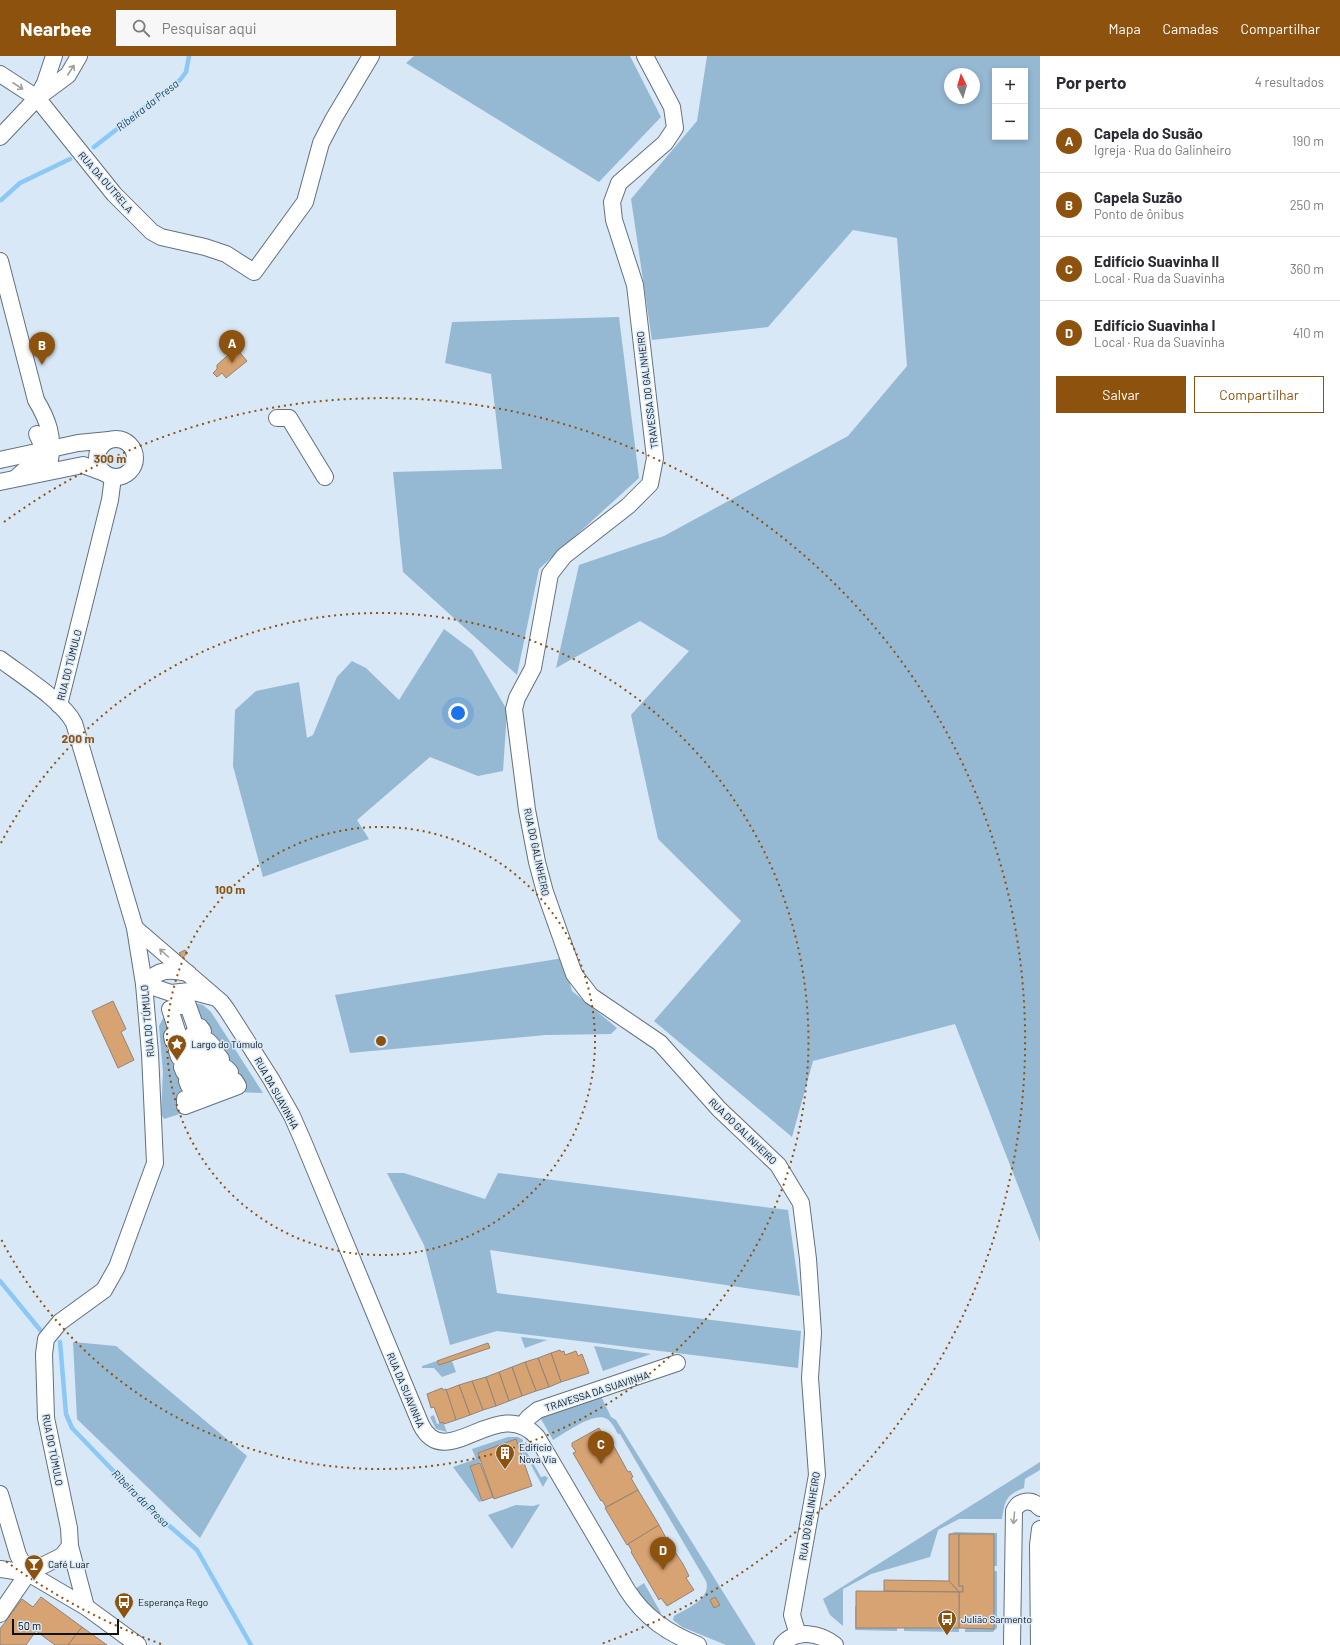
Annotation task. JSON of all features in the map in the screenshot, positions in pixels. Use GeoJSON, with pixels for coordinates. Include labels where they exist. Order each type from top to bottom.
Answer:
{"type":"FeatureCollection","features":[{"type":"Feature","properties":{"kind":"street"},"geometry":{"type":"LineString","coordinates":[[37,98],[45,83],[54,56]]}},
{"type":"Feature","properties":{"kind":"street"},"geometry":{"type":"LineString","coordinates":[[0,137],[37,98],[68,75],[79,56]]}},
{"type":"Feature","properties":{"kind":"street","name":"RUA DA OUTRELA"},"geometry":{"type":"LineString","coordinates":[[0,74],[37,98],[114,194],[152,232],[161,237],[205,247],[226,254],[254,272],[305,202],[321,144],[334,118],[371,56]]}},
{"type":"Feature","properties":{"kind":"street","name":"TRAVESSA DO GALINHEIRO"},"geometry":{"type":"LineString","coordinates":[[514,708],[517,698],[533,668],[550,574],[564,556],[628,506],[650,484],[655,458],[635,285],[614,220],[612,202],[619,183],[665,143],[675,128],[672,106],[645,56]]}},
{"type":"Feature","properties":{"kind":"street"},"geometry":{"type":"LineString","coordinates":[[0,261],[43,431],[44,465],[26,469],[16,478]]}},
{"type":"Feature","properties":{"kind":"street"},"geometry":{"type":"LineString","coordinates":[[277,418],[289,418],[325,477]]}},
{"type":"Feature","properties":{"kind":"street"},"geometry":{"type":"LineString","coordinates":[[43,431],[56,436],[70,445]]}},
{"type":"Feature","properties":{"kind":"street"},"geometry":{"type":"LineString","coordinates":[[43,431],[35,444],[43,453],[58,462],[74,460],[83,461],[102,471]]}},
{"type":"Feature","properties":{"kind":"street"},"geometry":{"type":"LineString","coordinates":[[0,460],[43,453],[70,445],[115,439],[127,442],[134,452],[135,459],[134,465],[126,474],[76,466],[0,482]]}},
{"type":"Feature","properties":{"kind":"street"},"geometry":{"type":"LineString","coordinates":[[102,471],[98,466],[97,454],[103,443],[109,440]]}},
{"type":"Feature","properties":{"kind":"street","name":"RUA DO TÚMULO"},"geometry":{"type":"LineString","coordinates":[[86,1607],[70,1546],[69,1528],[46,1418],[44,1354],[46,1339],[60,1322],[104,1290],[117,1266],[155,1163],[144,984],[135,928],[74,723],[69,714],[59,705],[110,500],[102,471]]}},
{"type":"Feature","properties":{"kind":"street"},"geometry":{"type":"LineString","coordinates":[[0,659],[59,705]]}},
{"type":"Feature","properties":{"kind":"street","name":"RUA DO GALINHEIRO"},"geometry":{"type":"LineString","coordinates":[[514,708],[527,810],[537,862],[545,892],[574,974],[591,996],[660,1043],[719,1109],[778,1165],[801,1203],[808,1259],[813,1333],[810,1378],[817,1475],[792,1615],[798,1635]]}},
{"type":"Feature","properties":{"kind":"street","name":"RUA DA SUAVINHA"},"geometry":{"type":"LineString","coordinates":[[135,928],[188,973],[227,1010],[292,1116],[425,1433],[433,1440],[446,1442],[502,1424],[522,1426]]}},
{"type":"Feature","properties":{"kind":"street"},"geometry":{"type":"LineString","coordinates":[[144,984],[158,972],[175,971],[188,973]]}},
{"type":"Feature","properties":{"kind":"street"},"geometry":{"type":"LineString","coordinates":[[144,984],[172,993],[190,991],[214,997]]}},
{"type":"Feature","properties":{"kind":"street"},"geometry":{"type":"LineString","coordinates":[[146,1017],[172,993]]}},
{"type":"Feature","properties":{"kind":"street"},"geometry":{"type":"LineString","coordinates":[[187,1003],[196,1028],[200,1027],[203,1031],[192,1035],[195,1045],[208,1041],[212,1044],[198,1050],[202,1060],[217,1054],[221,1059],[204,1065],[208,1074],[226,1068],[230,1072],[210,1079],[214,1089],[235,1081],[238,1086],[186,1106],[184,1098],[200,1093],[198,1084],[189,1086],[187,1081],[197,1078],[193,1068],[184,1072],[182,1066],[193,1063],[189,1053],[178,1057],[177,1052],[188,1048],[184,1038],[173,1042],[172,1036],[178,1034],[170,1009],[187,1003]]}},
{"type":"Feature","properties":{"kind":"street","name":"TRAVESSA DA SUAVINHA"},"geometry":{"type":"LineString","coordinates":[[522,1426],[529,1417],[538,1410],[677,1363]]}},
{"type":"Feature","properties":{"kind":"street"},"geometry":{"type":"LineString","coordinates":[[522,1426],[531,1430],[537,1437],[627,1590],[640,1608],[654,1621],[675,1635],[698,1645]]}},
{"type":"Feature","properties":{"kind":"street"},"geometry":{"type":"LineString","coordinates":[[0,1494],[18,1555],[28,1573]]}},
{"type":"Feature","properties":{"kind":"street"},"geometry":{"type":"LineString","coordinates":[[1012,1645],[1014,1512],[1016,1507],[1024,1502],[1033,1502],[1040,1508]]}},
{"type":"Feature","properties":{"kind":"street"},"geometry":{"type":"LineString","coordinates":[[1039,1645],[1038,1545],[1040,1529]]}},
{"type":"Feature","properties":{"kind":"street"},"geometry":{"type":"LineString","coordinates":[[0,1614],[28,1573],[62,1556],[70,1546]]}},
{"type":"Feature","properties":{"kind":"street"},"geometry":{"type":"LineString","coordinates":[[0,1569],[28,1573],[86,1607],[138,1645]]}},
{"type":"Feature","properties":{"kind":"street"},"geometry":{"type":"LineString","coordinates":[[782,1645],[798,1635],[812,1634],[826,1638],[835,1645]]}},
{"type":"Feature","properties":{"kind":"shaded area"},"geometry":{"type":"Polygon","coordinates":[[[414,56],[630,56],[661,117],[599,182],[406,63],[414,56]]]}},
{"type":"Feature","properties":{"kind":"shaded area"},"geometry":{"type":"Polygon","coordinates":[[[707,56],[1040,56],[1040,1242],[955,1024],[813,1061],[792,1137],[654,1021],[741,921],[658,839],[631,715],[689,651],[640,621],[556,668],[579,565],[664,536],[848,436],[907,366],[897,238],[853,230],[768,327],[652,340],[631,199],[697,121],[707,56]]]}},
{"type":"Feature","properties":{"kind":"shaded area"},"geometry":{"type":"Polygon","coordinates":[[[619,317],[639,478],[539,569],[517,675],[403,572],[393,472],[502,469],[491,374],[445,363],[452,322],[619,317]]]}},
{"type":"Feature","properties":{"kind":"shaded area"},"geometry":{"type":"Polygon","coordinates":[[[444,629],[472,650],[507,710],[503,771],[478,776],[430,757],[357,820],[369,839],[263,877],[233,766],[235,710],[256,691],[299,682],[307,738],[313,735],[337,677],[352,661],[366,668],[399,700],[444,629]]]}},
{"type":"Feature","properties":{"kind":"shaded area"},"geometry":{"type":"Polygon","coordinates":[[[563,958],[572,991],[617,1028],[611,1034],[546,1035],[350,1053],[335,995],[563,958]]]}},
{"type":"Feature","properties":{"kind":"shaded area","name":"Largo do Túmulo"},"geometry":{"type":"Polygon","coordinates":[[[186,1001],[203,1005],[211,1012],[263,1093],[233,1091],[194,1105],[195,1109],[164,1119],[161,1114],[163,1072],[159,1026],[169,1007],[186,1001]],[[187,1003],[170,1009],[178,1034],[172,1036],[173,1041],[184,1038],[188,1048],[177,1051],[178,1056],[189,1053],[193,1063],[182,1066],[184,1071],[193,1068],[197,1078],[187,1081],[189,1086],[197,1084],[200,1093],[185,1099],[186,1105],[238,1086],[235,1081],[214,1089],[210,1079],[230,1072],[226,1068],[208,1075],[204,1065],[221,1058],[217,1054],[201,1060],[198,1050],[212,1044],[208,1041],[195,1045],[192,1035],[203,1031],[200,1027],[196,1028],[187,1003]]]}},
{"type":"Feature","properties":{"kind":"shaded area"},"geometry":{"type":"Polygon","coordinates":[[[387,1173],[404,1173],[485,1199],[498,1173],[788,1210],[800,1296],[490,1250],[497,1293],[801,1331],[798,1368],[497,1331],[450,1345],[424,1245],[387,1173]]]}},
{"type":"Feature","properties":{"kind":"shaded area"},"geometry":{"type":"Polygon","coordinates":[[[521,1337],[547,1340],[525,1348],[521,1337]]]}},
{"type":"Feature","properties":{"kind":"shaded area"},"geometry":{"type":"Polygon","coordinates":[[[73,1342],[116,1346],[247,1456],[200,1538],[77,1419],[73,1342]]]}},
{"type":"Feature","properties":{"kind":"shaded area"},"geometry":{"type":"Polygon","coordinates":[[[594,1346],[651,1354],[603,1371],[594,1346]]]}},
{"type":"Feature","properties":{"kind":"shaded area"},"geometry":{"type":"Polygon","coordinates":[[[437,1361],[439,1365],[452,1361],[456,1372],[442,1377],[434,1368],[422,1368],[422,1366],[437,1361]]]}},
{"type":"Feature","properties":{"kind":"shaded area"},"geometry":{"type":"Polygon","coordinates":[[[600,1394],[611,1417],[616,1420],[756,1645],[726,1645],[682,1627],[673,1620],[674,1616],[691,1607],[702,1598],[707,1587],[706,1581],[620,1434],[618,1434],[610,1422],[602,1417],[588,1420],[553,1440],[541,1419],[543,1415],[600,1394]]]}},
{"type":"Feature","properties":{"kind":"shaded area"},"geometry":{"type":"Polygon","coordinates":[[[434,1415],[437,1424],[443,1422],[447,1432],[436,1429],[430,1417],[434,1415]]]}},
{"type":"Feature","properties":{"kind":"shaded area"},"geometry":{"type":"Polygon","coordinates":[[[508,1437],[518,1437],[523,1440],[522,1445],[531,1459],[528,1461],[519,1449],[516,1440],[478,1453],[481,1462],[470,1466],[482,1501],[479,1502],[453,1467],[476,1459],[472,1449],[508,1437]]]}},
{"type":"Feature","properties":{"kind":"shaded area"},"geometry":{"type":"Polygon","coordinates":[[[1040,1462],[1040,1470],[1025,1479],[1024,1488],[1013,1493],[1007,1499],[1002,1519],[959,1519],[938,1530],[930,1557],[871,1574],[843,1589],[843,1626],[830,1615],[823,1599],[1040,1462]]]}},
{"type":"Feature","properties":{"kind":"shaded area"},"geometry":{"type":"Polygon","coordinates":[[[533,1463],[541,1477],[545,1476],[548,1478],[543,1487],[531,1465],[533,1463]]]}},
{"type":"Feature","properties":{"kind":"shaded area"},"geometry":{"type":"Polygon","coordinates":[[[540,1504],[512,1549],[488,1515],[516,1505],[533,1506],[540,1504]]]}},
{"type":"Feature","properties":{"kind":"shaded area"},"geometry":{"type":"Polygon","coordinates":[[[955,1532],[997,1533],[997,1566],[994,1566],[994,1534],[949,1534],[955,1532]]]}},
{"type":"Feature","properties":{"kind":"shaded area"},"geometry":{"type":"Polygon","coordinates":[[[994,1571],[997,1571],[997,1628],[993,1632],[965,1632],[965,1628],[994,1628],[994,1571]]]}},
{"type":"Feature","properties":{"kind":"shaded area"},"geometry":{"type":"Polygon","coordinates":[[[644,1583],[661,1613],[657,1615],[635,1589],[644,1583]]]}},
{"type":"Feature","properties":{"kind":"shaded area"},"geometry":{"type":"Polygon","coordinates":[[[855,1606],[897,1628],[897,1631],[855,1630],[855,1606]]]}},
{"type":"Feature","properties":{"kind":"shaded area"},"geometry":{"type":"Polygon","coordinates":[[[904,1628],[959,1628],[959,1632],[904,1631],[904,1628]]]}},
{"type":"Feature","properties":{"kind":"building"},"geometry":{"type":"Polygon","coordinates":[[[236,348],[247,361],[226,378],[222,373],[217,377],[213,373],[217,369],[217,365],[236,348]]]}},
{"type":"Feature","properties":{"kind":"building"},"geometry":{"type":"Polygon","coordinates":[[[185,950],[188,953],[182,958],[179,953],[185,950]]]}},
{"type":"Feature","properties":{"kind":"building"},"geometry":{"type":"Polygon","coordinates":[[[113,1001],[126,1029],[121,1032],[134,1060],[118,1068],[92,1011],[113,1001]]]}},
{"type":"Feature","properties":{"kind":"building"},"geometry":{"type":"Polygon","coordinates":[[[488,1343],[490,1348],[439,1365],[437,1361],[488,1343]]]}},
{"type":"Feature","properties":{"kind":"building"},"geometry":{"type":"Polygon","coordinates":[[[560,1350],[561,1352],[564,1351],[565,1355],[576,1351],[578,1356],[582,1354],[589,1373],[561,1382],[551,1353],[560,1350]]]}},
{"type":"Feature","properties":{"kind":"building"},"geometry":{"type":"Polygon","coordinates":[[[551,1353],[561,1382],[549,1387],[538,1358],[551,1353]]]}},
{"type":"Feature","properties":{"kind":"building"},"geometry":{"type":"Polygon","coordinates":[[[538,1358],[549,1387],[536,1391],[525,1362],[538,1358]]]}},
{"type":"Feature","properties":{"kind":"building"},"geometry":{"type":"Polygon","coordinates":[[[525,1362],[536,1391],[522,1396],[512,1367],[525,1362]]]}},
{"type":"Feature","properties":{"kind":"building"},"geometry":{"type":"Polygon","coordinates":[[[512,1367],[522,1396],[509,1401],[499,1372],[512,1367]]]}},
{"type":"Feature","properties":{"kind":"building"},"geometry":{"type":"Polygon","coordinates":[[[499,1372],[509,1401],[496,1406],[486,1377],[499,1372]]]}},
{"type":"Feature","properties":{"kind":"building"},"geometry":{"type":"Polygon","coordinates":[[[486,1377],[496,1406],[483,1410],[472,1381],[486,1377]]]}},
{"type":"Feature","properties":{"kind":"building"},"geometry":{"type":"Polygon","coordinates":[[[472,1381],[483,1410],[470,1415],[459,1385],[472,1381]]]}},
{"type":"Feature","properties":{"kind":"building"},"geometry":{"type":"Polygon","coordinates":[[[459,1385],[470,1415],[456,1420],[446,1390],[459,1385]]]}},
{"type":"Feature","properties":{"kind":"building"},"geometry":{"type":"Polygon","coordinates":[[[442,1388],[443,1390],[446,1389],[456,1420],[444,1424],[443,1422],[440,1423],[434,1407],[431,1408],[427,1394],[442,1388]]]}},
{"type":"Feature","properties":{"kind":"building"},"geometry":{"type":"Polygon","coordinates":[[[599,1428],[606,1440],[609,1439],[628,1472],[630,1471],[633,1477],[631,1478],[638,1490],[606,1507],[573,1453],[576,1452],[572,1446],[572,1443],[599,1428]]]}},
{"type":"Feature","properties":{"kind":"building","name":"Edifício Nova Via"},"geometry":{"type":"Polygon","coordinates":[[[516,1439],[532,1486],[494,1499],[478,1453],[516,1439]]]}},
{"type":"Feature","properties":{"kind":"building"},"geometry":{"type":"Polygon","coordinates":[[[480,1463],[493,1497],[482,1501],[470,1466],[480,1463]]]}},
{"type":"Feature","properties":{"kind":"building"},"geometry":{"type":"Polygon","coordinates":[[[638,1490],[659,1525],[627,1545],[605,1508],[638,1490]]]}},
{"type":"Feature","properties":{"kind":"building"},"geometry":{"type":"Polygon","coordinates":[[[659,1525],[666,1538],[668,1537],[671,1542],[669,1543],[683,1564],[689,1576],[686,1578],[694,1590],[667,1606],[661,1598],[659,1600],[631,1552],[632,1551],[628,1544],[659,1525]]]}},
{"type":"Feature","properties":{"kind":"building"},"geometry":{"type":"Polygon","coordinates":[[[949,1534],[959,1534],[959,1586],[963,1586],[963,1592],[959,1592],[949,1581],[949,1534]]]}},
{"type":"Feature","properties":{"kind":"building"},"geometry":{"type":"Polygon","coordinates":[[[959,1534],[994,1534],[994,1629],[959,1628],[959,1592],[963,1592],[963,1586],[959,1586],[959,1534]]]}},
{"type":"Feature","properties":{"kind":"building"},"geometry":{"type":"Polygon","coordinates":[[[884,1580],[949,1581],[959,1592],[884,1591],[884,1580]]]}},
{"type":"Feature","properties":{"kind":"building"},"geometry":{"type":"Polygon","coordinates":[[[856,1591],[959,1592],[959,1628],[856,1628],[856,1591]]]}},
{"type":"Feature","properties":{"kind":"building"},"geometry":{"type":"Polygon","coordinates":[[[41,1597],[82,1627],[68,1645],[55,1645],[36,1631],[26,1645],[0,1645],[0,1629],[22,1599],[33,1607],[41,1597]]]}},
{"type":"Feature","properties":{"kind":"building"},"geometry":{"type":"Polygon","coordinates":[[[715,1597],[720,1605],[714,1608],[710,1600],[715,1597]]]}},
{"type":"Feature","properties":{"kind":"building"},"geometry":{"type":"Polygon","coordinates":[[[82,1627],[107,1645],[68,1645],[82,1627]]]}},
{"type":"Feature","properties":{"kind":"waterway","name":"Ribeira da Presa"},"geometry":{"type":"LineString","coordinates":[[94,147],[180,80],[186,72],[189,56]]}},
{"type":"Feature","properties":{"kind":"waterway","name":"Ribeira da Presa"},"geometry":{"type":"LineString","coordinates":[[1,200],[20,183],[70,159]]}},
{"type":"Feature","properties":{"kind":"waterway","name":"Ribeira da Presa"},"geometry":{"type":"LineString","coordinates":[[0,1281],[41,1331]]}},
{"type":"Feature","properties":{"kind":"waterway","name":"Ribeira da Presa"},"geometry":{"type":"LineString","coordinates":[[60,1342],[66,1414],[72,1428],[150,1509],[197,1550],[251,1645]]}},
{"type":"Feature","properties":{"kind":"place","name":"Capela do Susão"},"geometry":{"type":"Point","coordinates":[232,363]}},
{"type":"Feature","properties":{"kind":"place","name":"Capela Suzão"},"geometry":{"type":"Point","coordinates":[42,365]}},
{"type":"Feature","properties":{"kind":"place","name":"Largo do Túmulo"},"geometry":{"type":"Point","coordinates":[177,1061]}},
{"type":"Feature","properties":{"kind":"place","name":"Edifício Suavinha II"},"geometry":{"type":"Point","coordinates":[601,1464]}},
{"type":"Feature","properties":{"kind":"place","name":"Edifício Nova Via"},"geometry":{"type":"Point","coordinates":[505,1470]}},
{"type":"Feature","properties":{"kind":"place","name":"Edifício Suavinha I"},"geometry":{"type":"Point","coordinates":[663,1570]}},
{"type":"Feature","properties":{"kind":"place","name":"Café Luar"},"geometry":{"type":"Point","coordinates":[34,1581]}},
{"type":"Feature","properties":{"kind":"place","name":"Esperança Rego"},"geometry":{"type":"Point","coordinates":[124,1619]}},
{"type":"Feature","properties":{"kind":"place","name":"Julião Sarmento"},"geometry":{"type":"Point","coordinates":[947,1636]}}]}
